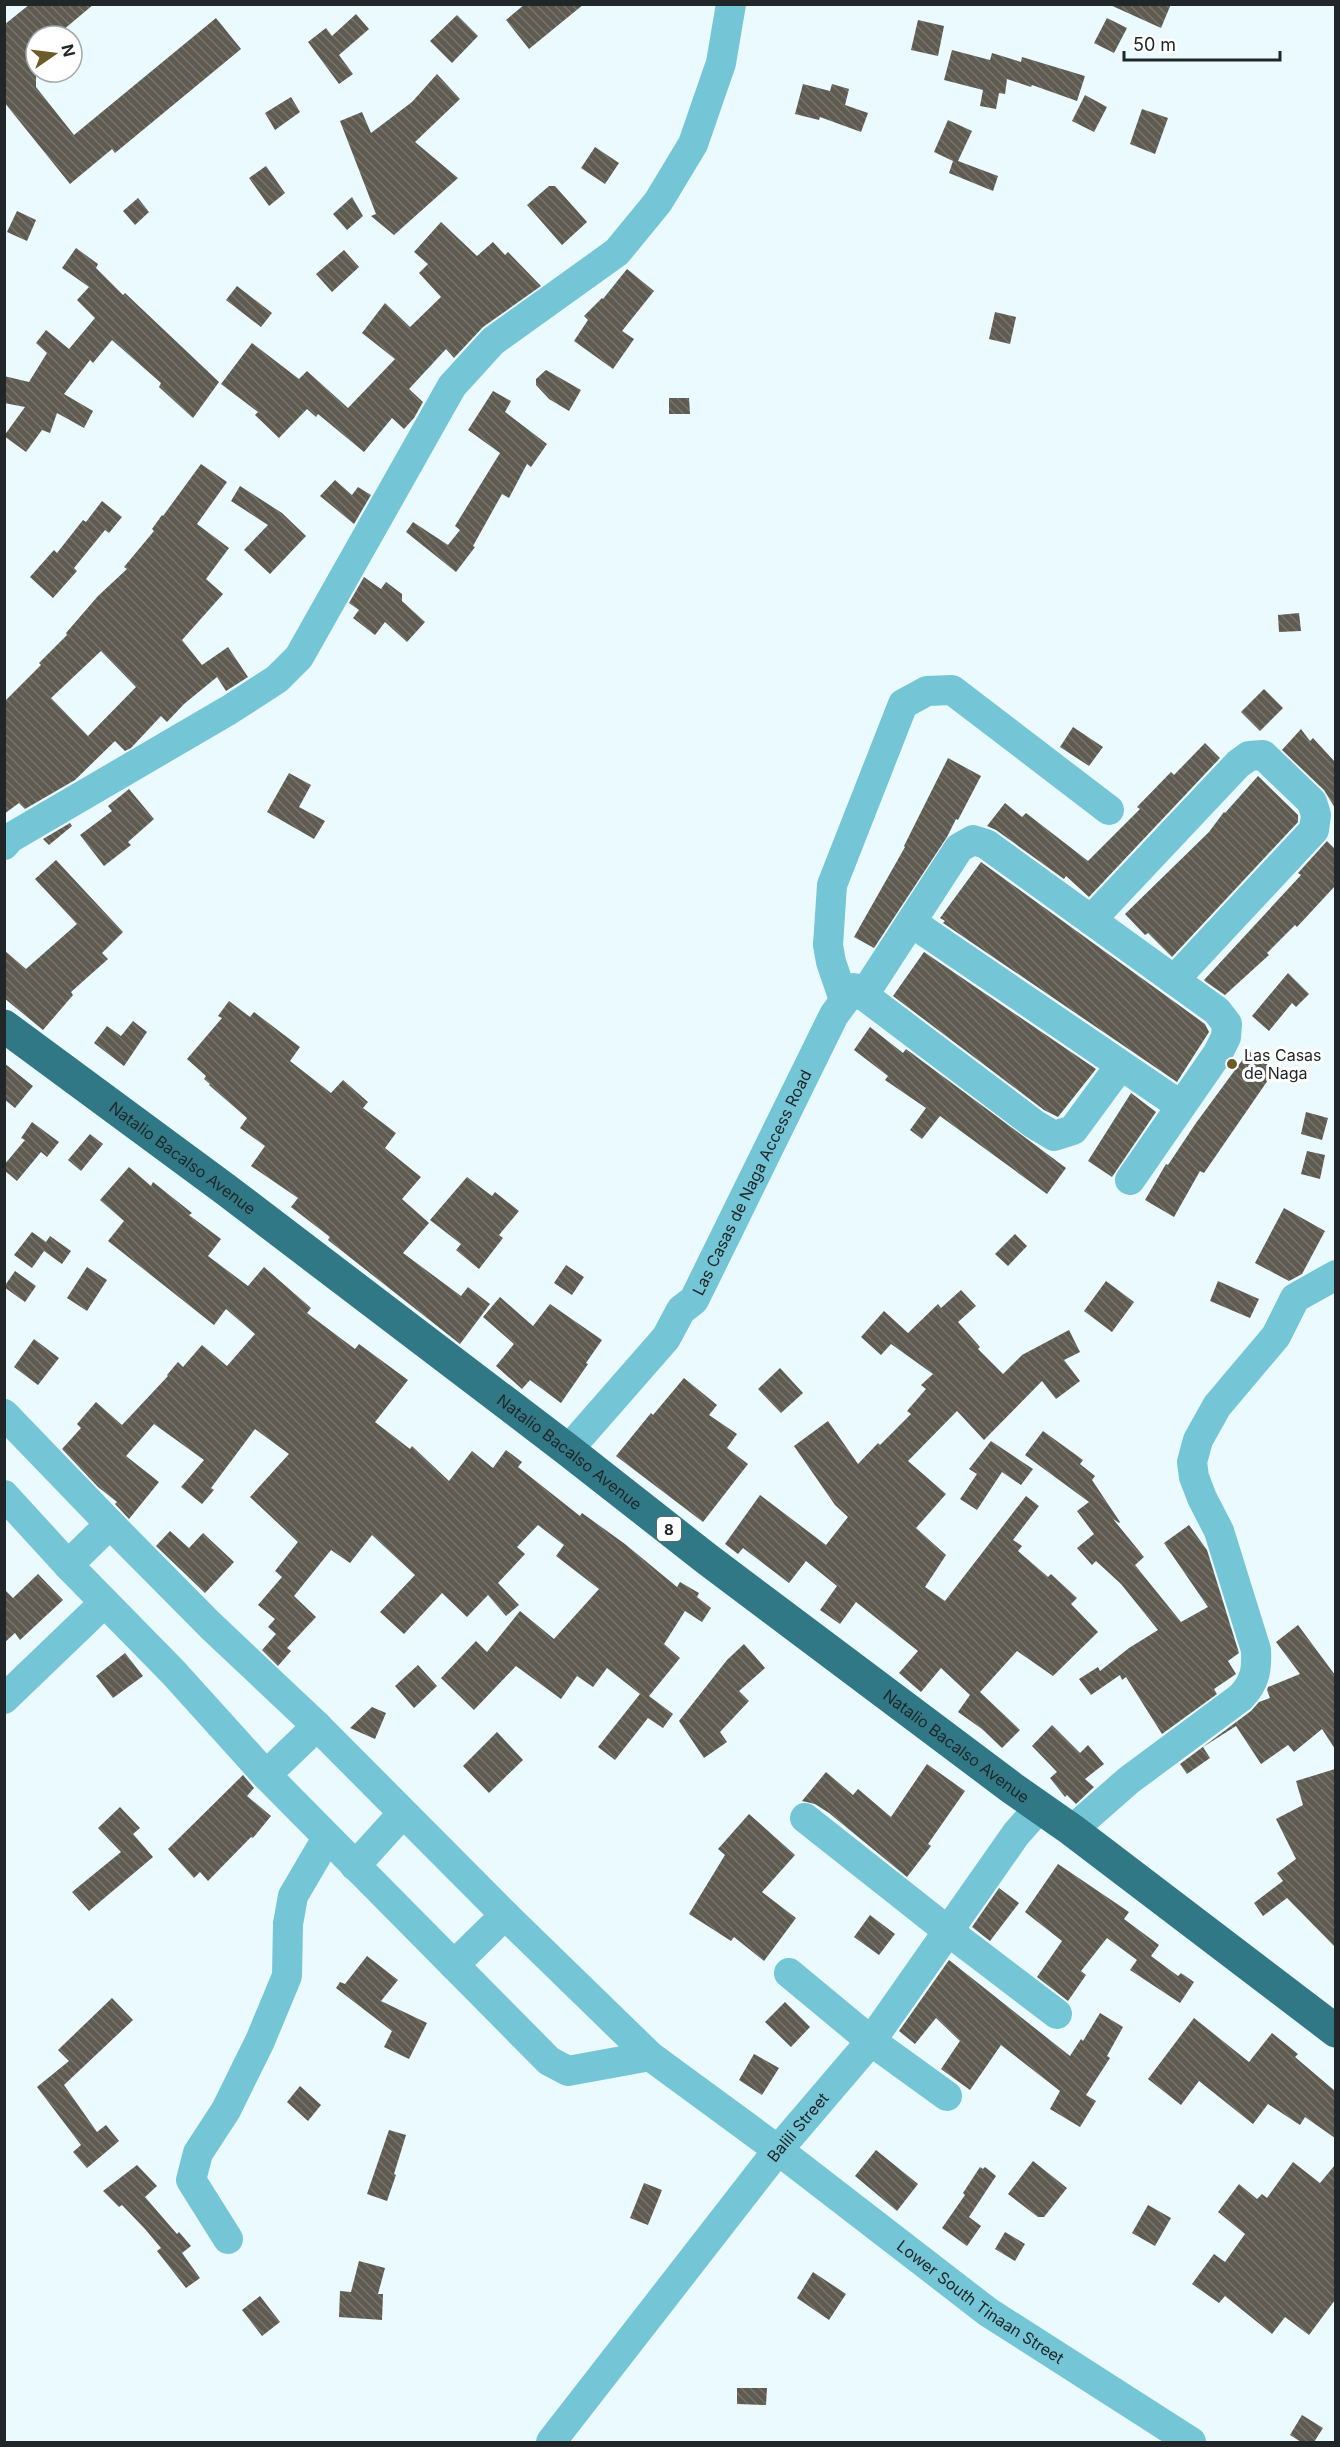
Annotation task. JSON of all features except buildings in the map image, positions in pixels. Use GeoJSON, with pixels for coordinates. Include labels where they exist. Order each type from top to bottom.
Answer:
{"type":"FeatureCollection","features":[{"type":"Feature","properties":{"kind":"highway","name":"Natalio Bacalso Avenue"},"geometry":{"type":"LineString","coordinates":[[4,1026],[234,1196],[568,1450],[707,1559],[1039,1808],[1072,1830],[1335,2031]]}},
{"type":"Feature","properties":{"kind":"street"},"geometry":{"type":"LineString","coordinates":[[4,845],[10,838],[277,679],[299,657],[452,386],[493,341],[617,252],[658,202],[693,144],[721,63],[731,4]]}},
{"type":"Feature","properties":{"kind":"street"},"geometry":{"type":"LineString","coordinates":[[1108,810],[952,690],[927,691],[903,705],[832,885],[828,945],[831,962],[854,995],[1054,1136],[1073,1130],[1120,1066]]}},
{"type":"Feature","properties":{"kind":"street"},"geometry":{"type":"LineString","coordinates":[[1130,1180],[1218,1053],[1226,1037],[1227,1024],[1217,1011],[1174,980],[1091,920],[1238,764],[1249,756],[1263,755],[1312,802],[1316,815],[1314,830],[1174,980]]}},
{"type":"Feature","properties":{"kind":"street","name":"Las Casas de Naga Access Road"},"geometry":{"type":"LineString","coordinates":[[568,1450],[666,1338],[681,1310],[694,1300],[834,1016],[854,995],[911,922],[959,848],[973,840],[986,844],[1091,920]]}},
{"type":"Feature","properties":{"kind":"street"},"geometry":{"type":"LineString","coordinates":[[911,922],[1181,1106]]}},
{"type":"Feature","properties":{"kind":"street"},"geometry":{"type":"LineString","coordinates":[[1072,1830],[1129,1780],[1241,1697],[1251,1686],[1257,1670],[1256,1650],[1219,1531],[1194,1477],[1192,1461],[1198,1440],[1217,1406],[1276,1336],[1295,1298],[1335,1275]]}},
{"type":"Feature","properties":{"kind":"street","name":"Lower South Tinaan Street"},"geometry":{"type":"LineString","coordinates":[[9,1427],[110,1524],[232,1647],[317,1726],[505,1915],[650,2056],[778,2150],[988,2312],[1191,2442]]}},
{"type":"Feature","properties":{"kind":"street"},"geometry":{"type":"LineString","coordinates":[[4,1496],[181,1681],[266,1776],[549,2061],[568,2071],[650,2056]]}},
{"type":"Feature","properties":{"kind":"street"},"geometry":{"type":"LineString","coordinates":[[68,1565],[110,1524]]}},
{"type":"Feature","properties":{"kind":"street"},"geometry":{"type":"LineString","coordinates":[[4,1698],[104,1603]]}},
{"type":"Feature","properties":{"kind":"street"},"geometry":{"type":"LineString","coordinates":[[266,1776],[317,1726]]}},
{"type":"Feature","properties":{"kind":"street","name":"Balili Street"},"geometry":{"type":"LineString","coordinates":[[551,2442],[778,2150],[871,2041],[1016,1834],[1039,1808]]}},
{"type":"Feature","properties":{"kind":"street"},"geometry":{"type":"LineString","coordinates":[[355,1866],[403,1813]]}},
{"type":"Feature","properties":{"kind":"street"},"geometry":{"type":"LineString","coordinates":[[805,1818],[1058,2014]]}},
{"type":"Feature","properties":{"kind":"street"},"geometry":{"type":"LineString","coordinates":[[228,2239],[191,2180],[198,2153],[226,2110],[287,1976],[288,1924],[293,1896],[327,1838]]}},
{"type":"Feature","properties":{"kind":"street"},"geometry":{"type":"LineString","coordinates":[[454,1965],[505,1915]]}},
{"type":"Feature","properties":{"kind":"street"},"geometry":{"type":"LineString","coordinates":[[789,1973],[871,2041],[947,2096]]}},
{"type":"Feature","properties":{"kind":"place","name":"Las Casas de Naga"},"geometry":{"type":"Point","coordinates":[1232,1064]}}]}
